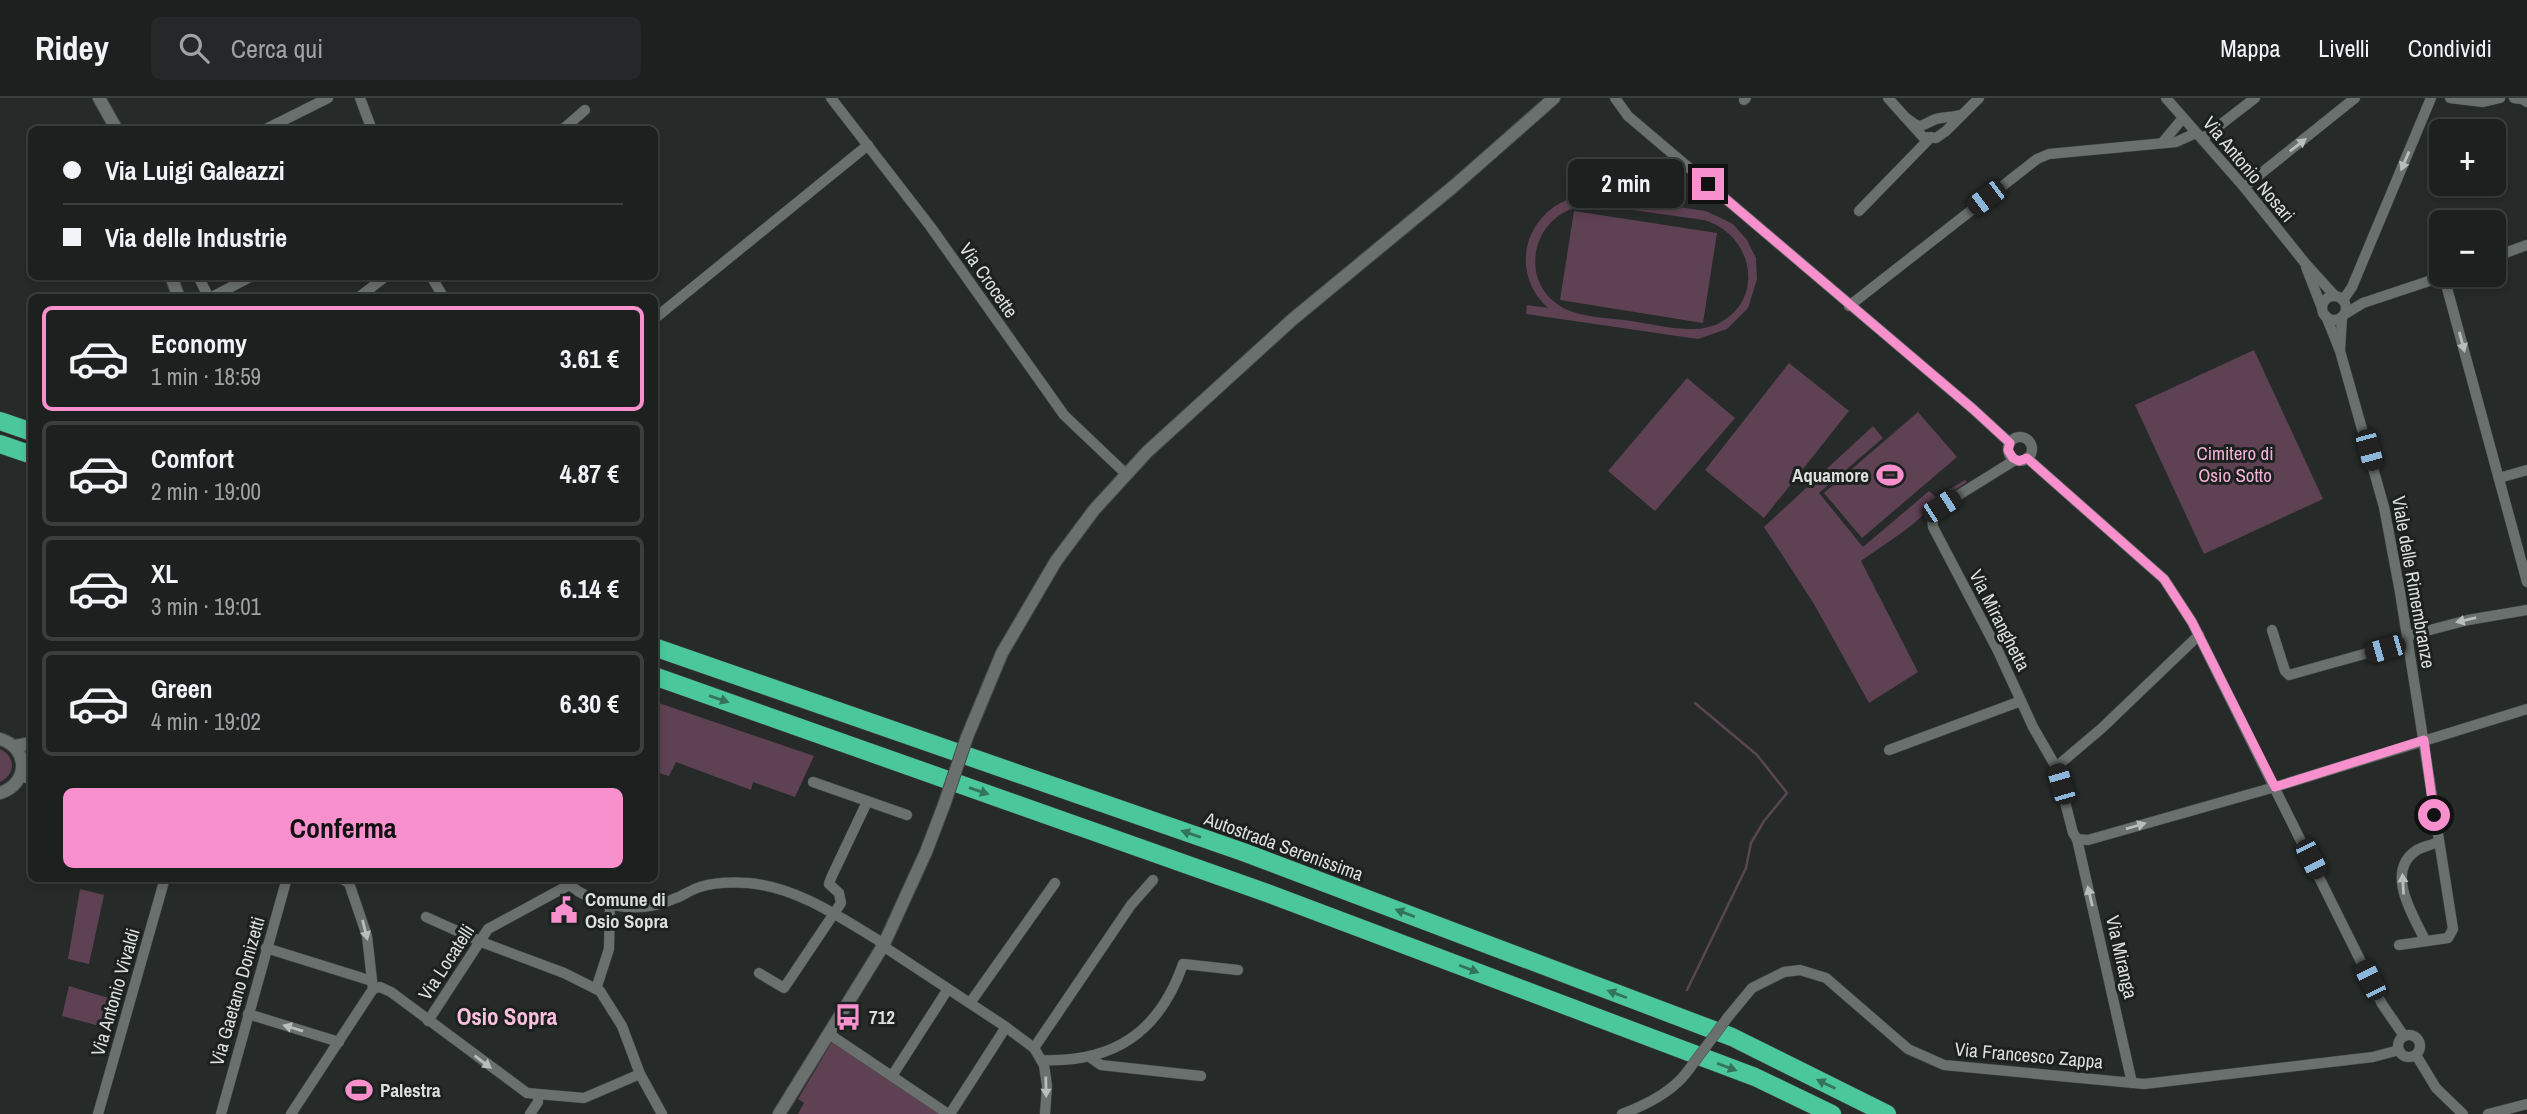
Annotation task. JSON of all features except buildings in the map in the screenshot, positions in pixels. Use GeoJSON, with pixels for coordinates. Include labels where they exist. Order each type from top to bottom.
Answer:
{"type":"FeatureCollection","features":[{"type":"Feature","properties":{"kind":"highway"},"geometry":{"type":"LineString","coordinates":[[0,421],[28,431]]}},
{"type":"Feature","properties":{"kind":"highway"},"geometry":{"type":"LineString","coordinates":[[0,444],[28,454]]}},
{"type":"Feature","properties":{"kind":"highway","name":"Autostrada Serenissima"},"geometry":{"type":"LineString","coordinates":[[658,648],[1247,853],[1732,1037],[1887,1114]]}},
{"type":"Feature","properties":{"kind":"highway"},"geometry":{"type":"LineString","coordinates":[[658,677],[1267,893],[1755,1077],[1832,1114]]}},
{"type":"Feature","properties":{"kind":"street"},"geometry":{"type":"LineString","coordinates":[[99,98],[114,126]]}},
{"type":"Feature","properties":{"kind":"street"},"geometry":{"type":"LineString","coordinates":[[272,126],[328,98]]}},
{"type":"Feature","properties":{"kind":"street"},"geometry":{"type":"LineString","coordinates":[[360,98],[370,126]]}},
{"type":"Feature","properties":{"kind":"street","name":"Via Crocette"},"geometry":{"type":"LineString","coordinates":[[831,98],[930,226],[1064,415],[1126,474]]}},
{"type":"Feature","properties":{"kind":"street"},"geometry":{"type":"LineString","coordinates":[[779,1114],[883,946],[916,877],[967,737],[1002,653],[1058,559],[1094,510],[1147,452],[1293,319],[1454,186],[1554,98]]}},
{"type":"Feature","properties":{"kind":"street"},"geometry":{"type":"LineString","coordinates":[[1615,98],[1628,116],[2010,443]]}},
{"type":"Feature","properties":{"kind":"street"},"geometry":{"type":"LineString","coordinates":[[1888,98],[1923,137],[1936,138],[1979,98]]}},
{"type":"Feature","properties":{"kind":"street","name":"Via Antonio Nosari"},"geometry":{"type":"LineString","coordinates":[[2166,98],[2342,306]]}},
{"type":"Feature","properties":{"kind":"street"},"geometry":{"type":"LineString","coordinates":[[1849,306],[2037,159],[2049,154],[2176,142],[2199,136],[2255,98]]}},
{"type":"Feature","properties":{"kind":"street"},"geometry":{"type":"LineString","coordinates":[[2244,187],[2355,98]]}},
{"type":"Feature","properties":{"kind":"street"},"geometry":{"type":"LineString","coordinates":[[2429,281],[2363,303],[2342,306],[2326,300],[2324,313],[2334,320],[2342,306],[2352,287],[2431,98]]}},
{"type":"Feature","properties":{"kind":"street"},"geometry":{"type":"LineString","coordinates":[[2452,99],[2483,102],[2500,98]]}},
{"type":"Feature","properties":{"kind":"street"},"geometry":{"type":"LineString","coordinates":[[2514,98],[2527,102]]}},
{"type":"Feature","properties":{"kind":"street"},"geometry":{"type":"LineString","coordinates":[[567,126],[585,110]]}},
{"type":"Feature","properties":{"kind":"street"},"geometry":{"type":"LineString","coordinates":[[1905,117],[1916,126],[1924,127],[1937,119],[1960,115]]}},
{"type":"Feature","properties":{"kind":"street"},"geometry":{"type":"LineString","coordinates":[[2163,142],[2183,118]]}},
{"type":"Feature","properties":{"kind":"street"},"geometry":{"type":"LineString","coordinates":[[1859,211],[1931,137]]}},
{"type":"Feature","properties":{"kind":"street"},"geometry":{"type":"LineString","coordinates":[[658,316],[868,145]]}},
{"type":"Feature","properties":{"kind":"street"},"geometry":{"type":"LineString","coordinates":[[2506,253],[2527,245]]}},
{"type":"Feature","properties":{"kind":"street","name":"Via Antonio Nosari"},"geometry":{"type":"LineString","coordinates":[[2305,263],[2324,313]]}},
{"type":"Feature","properties":{"kind":"street"},"geometry":{"type":"LineString","coordinates":[[218,294],[244,280]]}},
{"type":"Feature","properties":{"kind":"street"},"geometry":{"type":"LineString","coordinates":[[363,294],[381,280]]}},
{"type":"Feature","properties":{"kind":"street"},"geometry":{"type":"LineString","coordinates":[[2448,287],[2527,582]]}},
{"type":"Feature","properties":{"kind":"street","name":"Viale delle Rimembranze"},"geometry":{"type":"LineString","coordinates":[[2340,351],[2342,306]]}},
{"type":"Feature","properties":{"kind":"street","name":"Viale delle Rimembranze"},"geometry":{"type":"LineString","coordinates":[[2324,313],[2340,351],[2384,507],[2424,740],[2453,929],[2448,938],[2425,940]]}},
{"type":"Feature","properties":{"kind":"street"},"geometry":{"type":"LineString","coordinates":[[2020,438],[2028,441],[2032,449],[2027,458],[2022,461],[2015,460],[2009,452],[2010,443],[2020,438]]}},
{"type":"Feature","properties":{"kind":"street"},"geometry":{"type":"LineString","coordinates":[[2027,458],[2164,579],[2199,635],[2382,1004],[2404,1036]]}},
{"type":"Feature","properties":{"kind":"street","name":"Via Miranghetta"},"geometry":{"type":"LineString","coordinates":[[2015,460],[1941,506],[1932,516],[1933,527],[2056,766],[2075,836]]}},
{"type":"Feature","properties":{"kind":"street"},"geometry":{"type":"LineString","coordinates":[[2499,478],[2527,470]]}},
{"type":"Feature","properties":{"kind":"street"},"geometry":{"type":"LineString","coordinates":[[2272,630],[2285,671],[2289,675],[2468,620],[2527,610]]}},
{"type":"Feature","properties":{"kind":"street"},"geometry":{"type":"LineString","coordinates":[[2056,766],[2102,728],[2199,635]]}},
{"type":"Feature","properties":{"kind":"street"},"geometry":{"type":"LineString","coordinates":[[1889,750],[2021,701]]}},
{"type":"Feature","properties":{"kind":"street"},"geometry":{"type":"LineString","coordinates":[[2075,836],[2088,840],[2275,787],[2527,709]]}},
{"type":"Feature","properties":{"kind":"street"},"geometry":{"type":"LineString","coordinates":[[0,739],[15,746],[28,745]]}},
{"type":"Feature","properties":{"kind":"street"},"geometry":{"type":"LineString","coordinates":[[1,794],[26,778],[15,746]]}},
{"type":"Feature","properties":{"kind":"street"},"geometry":{"type":"LineString","coordinates":[[22,760],[28,751]]}},
{"type":"Feature","properties":{"kind":"street"},"geometry":{"type":"LineString","coordinates":[[813,782],[907,815]]}},
{"type":"Feature","properties":{"kind":"street"},"geometry":{"type":"LineString","coordinates":[[759,973],[784,988],[841,903],[842,898],[829,884],[867,802]]}},
{"type":"Feature","properties":{"kind":"street","name":"Via Miranga"},"geometry":{"type":"LineString","coordinates":[[2075,836],[2132,1083]]}},
{"type":"Feature","properties":{"kind":"street"},"geometry":{"type":"LineString","coordinates":[[2399,945],[2425,940],[2403,894],[2402,876],[2405,862],[2416,850],[2438,842]]}},
{"type":"Feature","properties":{"kind":"street"},"geometry":{"type":"LineString","coordinates":[[1034,1048],[1131,905],[1153,880]]}},
{"type":"Feature","properties":{"kind":"street","name":"Via Antonio Vivaldi"},"geometry":{"type":"LineString","coordinates":[[98,1114],[164,882]]}},
{"type":"Feature","properties":{"kind":"street","name":"Via Gaetano Donizetti"},"geometry":{"type":"LineString","coordinates":[[221,1114],[286,882]]}},
{"type":"Feature","properties":{"kind":"street"},"geometry":{"type":"LineString","coordinates":[[291,1114],[339,1042],[372,985],[367,936],[358,904],[347,882]]}},
{"type":"Feature","properties":{"kind":"street"},"geometry":{"type":"LineString","coordinates":[[566,882],[582,895],[628,908],[663,904],[697,888],[724,882],[760,885],[801,897],[878,940],[1034,1048],[1044,1065],[1047,1086],[1045,1114]]}},
{"type":"Feature","properties":{"kind":"street","name":"Via Locatelli"},"geometry":{"type":"LineString","coordinates":[[428,1021],[488,929],[542,901],[566,882]]}},
{"type":"Feature","properties":{"kind":"street"},"geometry":{"type":"LineString","coordinates":[[970,1003],[1055,883]]}},
{"type":"Feature","properties":{"kind":"street"},"geometry":{"type":"LineString","coordinates":[[596,989],[609,948],[610,905]]}},
{"type":"Feature","properties":{"kind":"street"},"geometry":{"type":"LineString","coordinates":[[426,917],[600,990],[622,1026],[640,1074],[662,1114]]}},
{"type":"Feature","properties":{"kind":"street"},"geometry":{"type":"LineString","coordinates":[[266,948],[391,992],[520,1089],[538,1095],[584,1098],[640,1074]]}},
{"type":"Feature","properties":{"kind":"street"},"geometry":{"type":"LineString","coordinates":[[1041,1060],[1091,1058],[1116,1049],[1137,1034],[1156,1014],[1183,964],[1238,970]]}},
{"type":"Feature","properties":{"kind":"street","name":"Via Francesco Zappa"},"geometry":{"type":"LineString","coordinates":[[1622,1114],[1639,1108],[1667,1091],[1687,1072],[1752,988],[1784,972],[1800,970],[1826,978],[1908,1049],[1944,1065],[2144,1084],[2373,1057],[2399,1050]]}},
{"type":"Feature","properties":{"kind":"street"},"geometry":{"type":"LineString","coordinates":[[892,1076],[948,989]]}},
{"type":"Feature","properties":{"kind":"street"},"geometry":{"type":"LineString","coordinates":[[248,1014],[339,1042]]}},
{"type":"Feature","properties":{"kind":"street"},"geometry":{"type":"LineString","coordinates":[[829,1034],[949,1114],[1006,1027]]}},
{"type":"Feature","properties":{"kind":"street"},"geometry":{"type":"LineString","coordinates":[[2410,1035],[2418,1040],[2420,1047],[2416,1055],[2406,1057],[2399,1050],[2398,1044],[2404,1036],[2410,1035]]}},
{"type":"Feature","properties":{"kind":"street"},"geometry":{"type":"LineString","coordinates":[[2416,1055],[2437,1088],[2463,1114]]}},
{"type":"Feature","properties":{"kind":"street"},"geometry":{"type":"LineString","coordinates":[[1091,1058],[1101,1065],[1201,1076]]}},
{"type":"Feature","properties":{"kind":"street"},"geometry":{"type":"LineString","coordinates":[[530,1114],[538,1102],[538,1095]]}},
{"type":"Feature","properties":{"kind":"street"},"geometry":{"type":"LineString","coordinates":[[2488,1114],[2527,1104]]}},
{"type":"Feature","properties":{"kind":"green space"},"geometry":{"type":"Polygon","coordinates":[[[1596,195],[1706,211],[1733,224],[1747,240],[1756,258],[1757,279],[1748,308],[1727,329],[1698,339],[1526,314],[1527,305],[1548,308],[1534,291],[1527,272],[1526,253],[1531,235],[1541,219],[1556,206],[1574,198],[1596,195]],[[1596,205],[1574,208],[1556,218],[1543,232],[1536,250],[1536,268],[1541,286],[1553,301],[1580,314],[1679,329],[1700,329],[1715,325],[1732,315],[1742,301],[1748,286],[1748,270],[1734,239],[1721,228],[1704,220],[1596,205]]]}},
{"type":"Feature","properties":{"kind":"green space"},"geometry":{"type":"Polygon","coordinates":[[[1574,211],[1717,233],[1703,323],[1560,300],[1574,211]]]}},
{"type":"Feature","properties":{"kind":"green space","name":"Cimitero di Osio Sotto"},"geometry":{"type":"Polygon","coordinates":[[[2254,350],[2323,499],[2204,554],[2135,405],[2254,350]]]}},
{"type":"Feature","properties":{"kind":"green space"},"geometry":{"type":"Polygon","coordinates":[[[1789,363],[1849,411],[1764,518],[1705,470],[1789,363]]]}},
{"type":"Feature","properties":{"kind":"green space"},"geometry":{"type":"Polygon","coordinates":[[[1687,378],[1735,418],[1655,511],[1608,471],[1687,378]]]}},
{"type":"Feature","properties":{"kind":"green space","name":"Aquamore"},"geometry":{"type":"Polygon","coordinates":[[[1918,412],[1957,457],[1862,538],[1824,493],[1918,412]]]}},
{"type":"Feature","properties":{"kind":"green space"},"geometry":{"type":"Polygon","coordinates":[[[1873,426],[1883,438],[1819,493],[1863,547],[1929,491],[1936,497],[1965,480],[1967,482],[1929,507],[1909,528],[1861,561],[1918,672],[1869,703],[1814,604],[1764,527],[1873,426]]]}},
{"type":"Feature","properties":{"kind":"green space"},"geometry":{"type":"Polygon","coordinates":[[[658,705],[814,756],[795,797],[753,782],[751,790],[676,762],[669,776],[658,773],[658,705]]]}},
{"type":"Feature","properties":{"kind":"green space"},"geometry":{"type":"Polygon","coordinates":[[[0,749],[9,756],[12,765],[9,775],[0,782],[0,749]]]}},
{"type":"Feature","properties":{"kind":"green space"},"geometry":{"type":"Polygon","coordinates":[[[80,889],[104,895],[89,964],[68,959],[80,889]]]}},
{"type":"Feature","properties":{"kind":"green space"},"geometry":{"type":"Polygon","coordinates":[[[69,986],[115,1000],[107,1028],[62,1016],[69,986]]]}},
{"type":"Feature","properties":{"kind":"green space"},"geometry":{"type":"Polygon","coordinates":[[[833,1040],[943,1114],[798,1114],[804,1103],[798,1099],[833,1040]]]}},
{"type":"Feature","properties":{"kind":"waterway"},"geometry":{"type":"LineString","coordinates":[[1687,990],[1746,868],[1751,843],[1764,821],[1787,793],[1757,755],[1695,703]]}},
{"type":"Feature","properties":{"kind":"place","name":"Aquamore"},"geometry":{"type":"Point","coordinates":[1890,475]}},
{"type":"Feature","properties":{"kind":"place","name":"Comune di Osio Sopra"},"geometry":{"type":"Point","coordinates":[564,910]}},
{"type":"Feature","properties":{"kind":"place","name":"712"},"geometry":{"type":"Point","coordinates":[848,1017]}},
{"type":"Feature","properties":{"kind":"place","name":"Palestra"},"geometry":{"type":"Point","coordinates":[359,1090]}},
{"type":"Feature","properties":{"kind":"district","name":"Osio Sopra"},"geometry":{"type":"Point","coordinates":[507,1017]}},
{"type":"Feature","properties":{"kind":"route"},"geometry":{"type":"LineString","coordinates":[[1708,184],[1973,409],[2010,443],[2008,450],[2013,458],[2019,461],[2027,458],[2164,579],[2192,622],[2275,787],[2424,740],[2434,815]]}}]}
